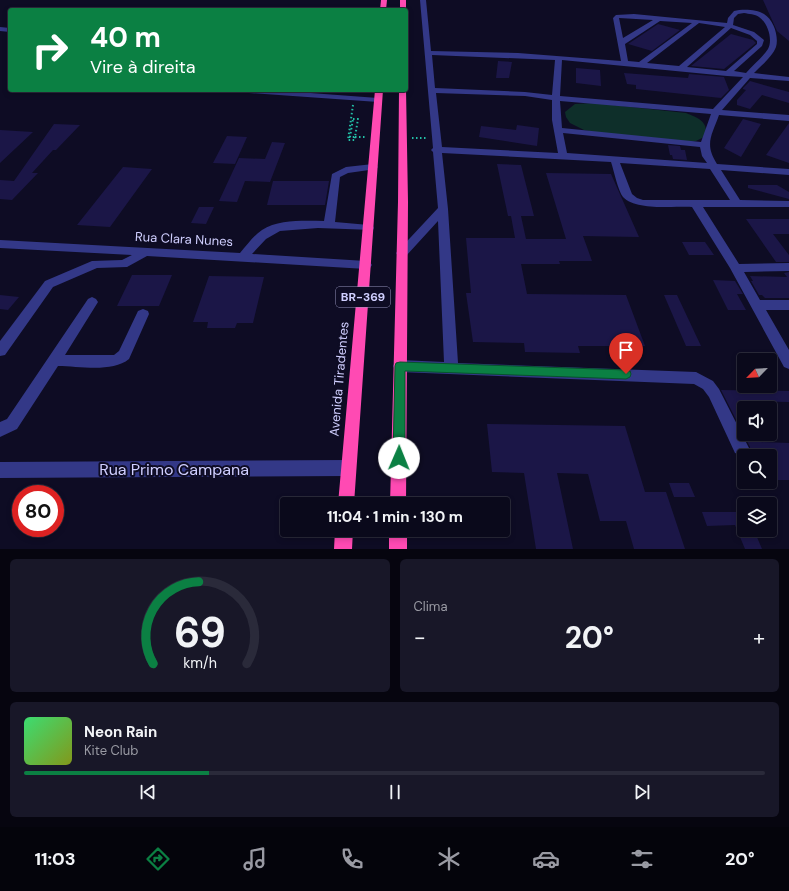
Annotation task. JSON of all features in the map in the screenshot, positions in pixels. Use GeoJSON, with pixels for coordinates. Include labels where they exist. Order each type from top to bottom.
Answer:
{"type":"FeatureCollection","features":[{"type":"Feature","properties":{"kind":"highway","name":"BR-369"},"geometry":{"type":"LineString","coordinates":[[398,497],[403,92]]}},
{"type":"Feature","properties":{"kind":"highway","name":"Avenida Tiradentes"},"geometry":{"type":"LineString","coordinates":[[346,497],[379,95]]}},
{"type":"Feature","properties":{"kind":"highway"},"geometry":{"type":"LineString","coordinates":[[342,549],[343,537]]}},
{"type":"Feature","properties":{"kind":"highway"},"geometry":{"type":"LineString","coordinates":[[398,537],[398,549]]}},
{"type":"Feature","properties":{"kind":"street"},"geometry":{"type":"LineString","coordinates":[[423,0],[436,150],[443,209],[451,368]]}},
{"type":"Feature","properties":{"kind":"street"},"geometry":{"type":"LineString","coordinates":[[680,69],[730,26],[731,18],[736,12],[744,11],[758,14],[763,17],[774,36],[774,44],[771,50],[716,112],[704,145],[707,156],[713,167],[738,204]]}},
{"type":"Feature","properties":{"kind":"street"},"geometry":{"type":"LineString","coordinates":[[625,64],[616,18],[620,16],[697,22],[730,26],[750,32],[761,40],[760,45],[727,74]]}},
{"type":"Feature","properties":{"kind":"street"},"geometry":{"type":"LineString","coordinates":[[621,43],[659,19]]}},
{"type":"Feature","properties":{"kind":"street"},"geometry":{"type":"LineString","coordinates":[[638,66],[697,22]]}},
{"type":"Feature","properties":{"kind":"street"},"geometry":{"type":"LineString","coordinates":[[428,54],[466,53],[559,58],[789,79]]}},
{"type":"Feature","properties":{"kind":"street"},"geometry":{"type":"LineString","coordinates":[[559,58],[555,111],[563,156]]}},
{"type":"Feature","properties":{"kind":"street"},"geometry":{"type":"LineString","coordinates":[[431,90],[518,94],[789,118]]}},
{"type":"Feature","properties":{"kind":"street"},"geometry":{"type":"LineString","coordinates":[[261,92],[354,99],[379,95]]}},
{"type":"Feature","properties":{"kind":"street"},"geometry":{"type":"LineString","coordinates":[[558,130],[704,145]]}},
{"type":"Feature","properties":{"kind":"street"},"geometry":{"type":"LineString","coordinates":[[436,150],[563,156],[615,161],[785,172],[789,183]]}},
{"type":"Feature","properties":{"kind":"street"},"geometry":{"type":"LineString","coordinates":[[615,161],[627,195],[633,200],[642,203],[789,204]]}},
{"type":"Feature","properties":{"kind":"street"},"geometry":{"type":"LineString","coordinates":[[329,224],[335,176],[346,170],[373,167]]}},
{"type":"Feature","properties":{"kind":"street"},"geometry":{"type":"LineString","coordinates":[[696,204],[757,305],[784,345],[789,363]]}},
{"type":"Feature","properties":{"kind":"street"},"geometry":{"type":"LineString","coordinates":[[402,253],[443,209]]}},
{"type":"Feature","properties":{"kind":"street"},"geometry":{"type":"LineString","coordinates":[[243,257],[267,232],[276,227],[329,224],[369,228]]}},
{"type":"Feature","properties":{"kind":"street","name":"Rua Clara Nunes"},"geometry":{"type":"LineString","coordinates":[[0,244],[146,251],[366,265]]}},
{"type":"Feature","properties":{"kind":"street"},"geometry":{"type":"LineString","coordinates":[[0,352],[49,284],[96,264],[122,264],[129,262],[146,251]]}},
{"type":"Feature","properties":{"kind":"street"},"geometry":{"type":"LineString","coordinates":[[736,268],[789,267]]}},
{"type":"Feature","properties":{"kind":"street"},"geometry":{"type":"LineString","coordinates":[[0,430],[12,424],[92,302]]}},
{"type":"Feature","properties":{"kind":"street"},"geometry":{"type":"LineString","coordinates":[[757,305],[789,305]]}},
{"type":"Feature","properties":{"kind":"street"},"geometry":{"type":"LineString","coordinates":[[54,360],[110,362],[118,360],[124,354],[143,314]]}},
{"type":"Feature","properties":{"kind":"street"},"geometry":{"type":"LineString","coordinates":[[400,366],[696,378],[708,385],[714,393],[741,448]]}},
{"type":"Feature","properties":{"kind":"street","name":"Rua Primo Campana"},"geometry":{"type":"LineString","coordinates":[[0,470],[348,468]]}},
{"type":"Feature","properties":{"kind":"path"},"geometry":{"type":"LineString","coordinates":[[350,137],[353,118],[358,119],[355,140],[348,140],[354,99]]}},
{"type":"Feature","properties":{"kind":"green space"},"geometry":{"type":"Polygon","coordinates":[[[594,103],[686,113],[704,123],[706,136],[696,141],[687,142],[594,132],[584,130],[570,123],[566,117],[565,112],[575,104],[594,103]]]}},
{"type":"Feature","properties":{"kind":"building"},"geometry":{"type":"Polygon","coordinates":[[[763,0],[789,0],[789,41],[777,31],[763,0]]]}},
{"type":"Feature","properties":{"kind":"building"},"geometry":{"type":"Polygon","coordinates":[[[658,24],[680,30],[652,51],[628,44],[658,24]]]}},
{"type":"Feature","properties":{"kind":"building"},"geometry":{"type":"Polygon","coordinates":[[[731,34],[753,40],[756,43],[724,69],[691,66],[731,34]]]}},
{"type":"Feature","properties":{"kind":"building"},"geometry":{"type":"Polygon","coordinates":[[[498,61],[512,62],[509,78],[496,78],[498,61]]]}},
{"type":"Feature","properties":{"kind":"building"},"geometry":{"type":"Polygon","coordinates":[[[576,68],[600,70],[601,86],[576,83],[576,68]]]}},
{"type":"Feature","properties":{"kind":"building"},"geometry":{"type":"Polygon","coordinates":[[[624,73],[688,78],[689,74],[724,77],[729,90],[721,98],[636,89],[636,85],[627,84],[624,73]]]}},
{"type":"Feature","properties":{"kind":"building"},"geometry":{"type":"Polygon","coordinates":[[[750,81],[789,92],[789,103],[762,95],[750,109],[737,105],[737,100],[746,90],[743,88],[750,81]]]}},
{"type":"Feature","properties":{"kind":"building"},"geometry":{"type":"Polygon","coordinates":[[[743,119],[761,124],[741,157],[724,148],[743,119]]]}},
{"type":"Feature","properties":{"kind":"building"},"geometry":{"type":"Polygon","coordinates":[[[789,123],[789,163],[766,155],[789,123]]]}},
{"type":"Feature","properties":{"kind":"building"},"geometry":{"type":"Polygon","coordinates":[[[54,124],[80,125],[56,150],[53,150],[32,173],[38,173],[12,200],[0,199],[0,180],[14,181],[54,124]]]}},
{"type":"Feature","properties":{"kind":"building"},"geometry":{"type":"Polygon","coordinates":[[[517,125],[539,128],[537,146],[479,137],[481,126],[516,130],[517,125]]]}},
{"type":"Feature","properties":{"kind":"building"},"geometry":{"type":"Polygon","coordinates":[[[0,130],[33,132],[0,163],[0,130]]]}},
{"type":"Feature","properties":{"kind":"building"},"geometry":{"type":"Polygon","coordinates":[[[227,136],[247,137],[235,164],[213,163],[227,136]]]}},
{"type":"Feature","properties":{"kind":"building"},"geometry":{"type":"Polygon","coordinates":[[[272,142],[285,143],[270,182],[245,181],[237,202],[219,201],[239,158],[265,159],[272,142]]]}},
{"type":"Feature","properties":{"kind":"building"},"geometry":{"type":"Polygon","coordinates":[[[668,145],[680,146],[681,150],[685,150],[687,160],[673,159],[672,155],[670,155],[668,145]]]}},
{"type":"Feature","properties":{"kind":"building"},"geometry":{"type":"Polygon","coordinates":[[[497,164],[521,165],[534,216],[521,216],[526,239],[566,239],[546,173],[611,174],[639,237],[583,236],[592,261],[559,261],[560,264],[521,264],[527,294],[626,295],[645,346],[626,346],[631,363],[615,363],[610,346],[578,346],[580,353],[525,352],[524,343],[473,342],[466,293],[471,293],[466,238],[515,238],[511,216],[508,216],[497,164]]]}},
{"type":"Feature","properties":{"kind":"building"},"geometry":{"type":"Polygon","coordinates":[[[123,167],[152,169],[110,227],[77,225],[123,167]]]}},
{"type":"Feature","properties":{"kind":"building"},"geometry":{"type":"Polygon","coordinates":[[[273,181],[329,181],[325,205],[267,205],[273,181]]]}},
{"type":"Feature","properties":{"kind":"building"},"geometry":{"type":"Polygon","coordinates":[[[748,185],[777,185],[789,192],[789,199],[748,188],[748,185]]]}},
{"type":"Feature","properties":{"kind":"building"},"geometry":{"type":"Polygon","coordinates":[[[199,207],[214,207],[206,224],[191,223],[199,207]]]}},
{"type":"Feature","properties":{"kind":"building"},"geometry":{"type":"Polygon","coordinates":[[[746,219],[789,219],[789,234],[773,234],[789,255],[789,262],[776,262],[746,219]]]}},
{"type":"Feature","properties":{"kind":"building"},"geometry":{"type":"Polygon","coordinates":[[[682,242],[705,242],[714,255],[689,255],[682,242]]]}},
{"type":"Feature","properties":{"kind":"building"},"geometry":{"type":"Polygon","coordinates":[[[789,272],[789,298],[765,298],[762,295],[759,295],[751,281],[753,281],[750,276],[787,277],[784,273],[789,272]]]}},
{"type":"Feature","properties":{"kind":"building"},"geometry":{"type":"Polygon","coordinates":[[[132,275],[172,275],[159,306],[117,306],[132,275]]]}},
{"type":"Feature","properties":{"kind":"building"},"geometry":{"type":"Polygon","coordinates":[[[209,276],[264,277],[253,323],[237,323],[235,328],[207,328],[208,322],[193,322],[209,276]]]}},
{"type":"Feature","properties":{"kind":"building"},"geometry":{"type":"Polygon","coordinates":[[[713,280],[735,281],[743,294],[737,294],[746,310],[728,310],[713,280]]]}},
{"type":"Feature","properties":{"kind":"building"},"geometry":{"type":"Polygon","coordinates":[[[0,295],[19,297],[8,310],[0,309],[0,295]]]}},
{"type":"Feature","properties":{"kind":"building"},"geometry":{"type":"Polygon","coordinates":[[[664,295],[677,295],[701,346],[686,346],[664,295]]]}},
{"type":"Feature","properties":{"kind":"building"},"geometry":{"type":"Polygon","coordinates":[[[721,390],[737,390],[737,393],[777,393],[777,391],[789,391],[789,402],[737,401],[737,421],[721,390]]]}},
{"type":"Feature","properties":{"kind":"building"},"geometry":{"type":"Polygon","coordinates":[[[487,424],[625,426],[645,492],[666,492],[685,549],[634,549],[626,521],[600,521],[588,474],[557,473],[573,549],[536,549],[524,473],[492,472],[487,424]]]}},
{"type":"Feature","properties":{"kind":"building"},"geometry":{"type":"Polygon","coordinates":[[[747,441],[789,443],[789,480],[777,480],[777,449],[750,449],[747,441]]]}},
{"type":"Feature","properties":{"kind":"building"},"geometry":{"type":"Polygon","coordinates":[[[669,483],[689,483],[695,497],[674,497],[669,483]]]}},
{"type":"Feature","properties":{"kind":"building"},"geometry":{"type":"Polygon","coordinates":[[[702,512],[737,512],[737,530],[735,525],[707,526],[702,512]]]}},
{"type":"Feature","properties":{"kind":"building"},"geometry":{"type":"Polygon","coordinates":[[[740,537],[757,537],[762,549],[745,549],[740,537]]]}},
{"type":"Feature","properties":{"kind":"route"},"geometry":{"type":"LineString","coordinates":[[399,458],[400,366],[626,374]]}}]}
